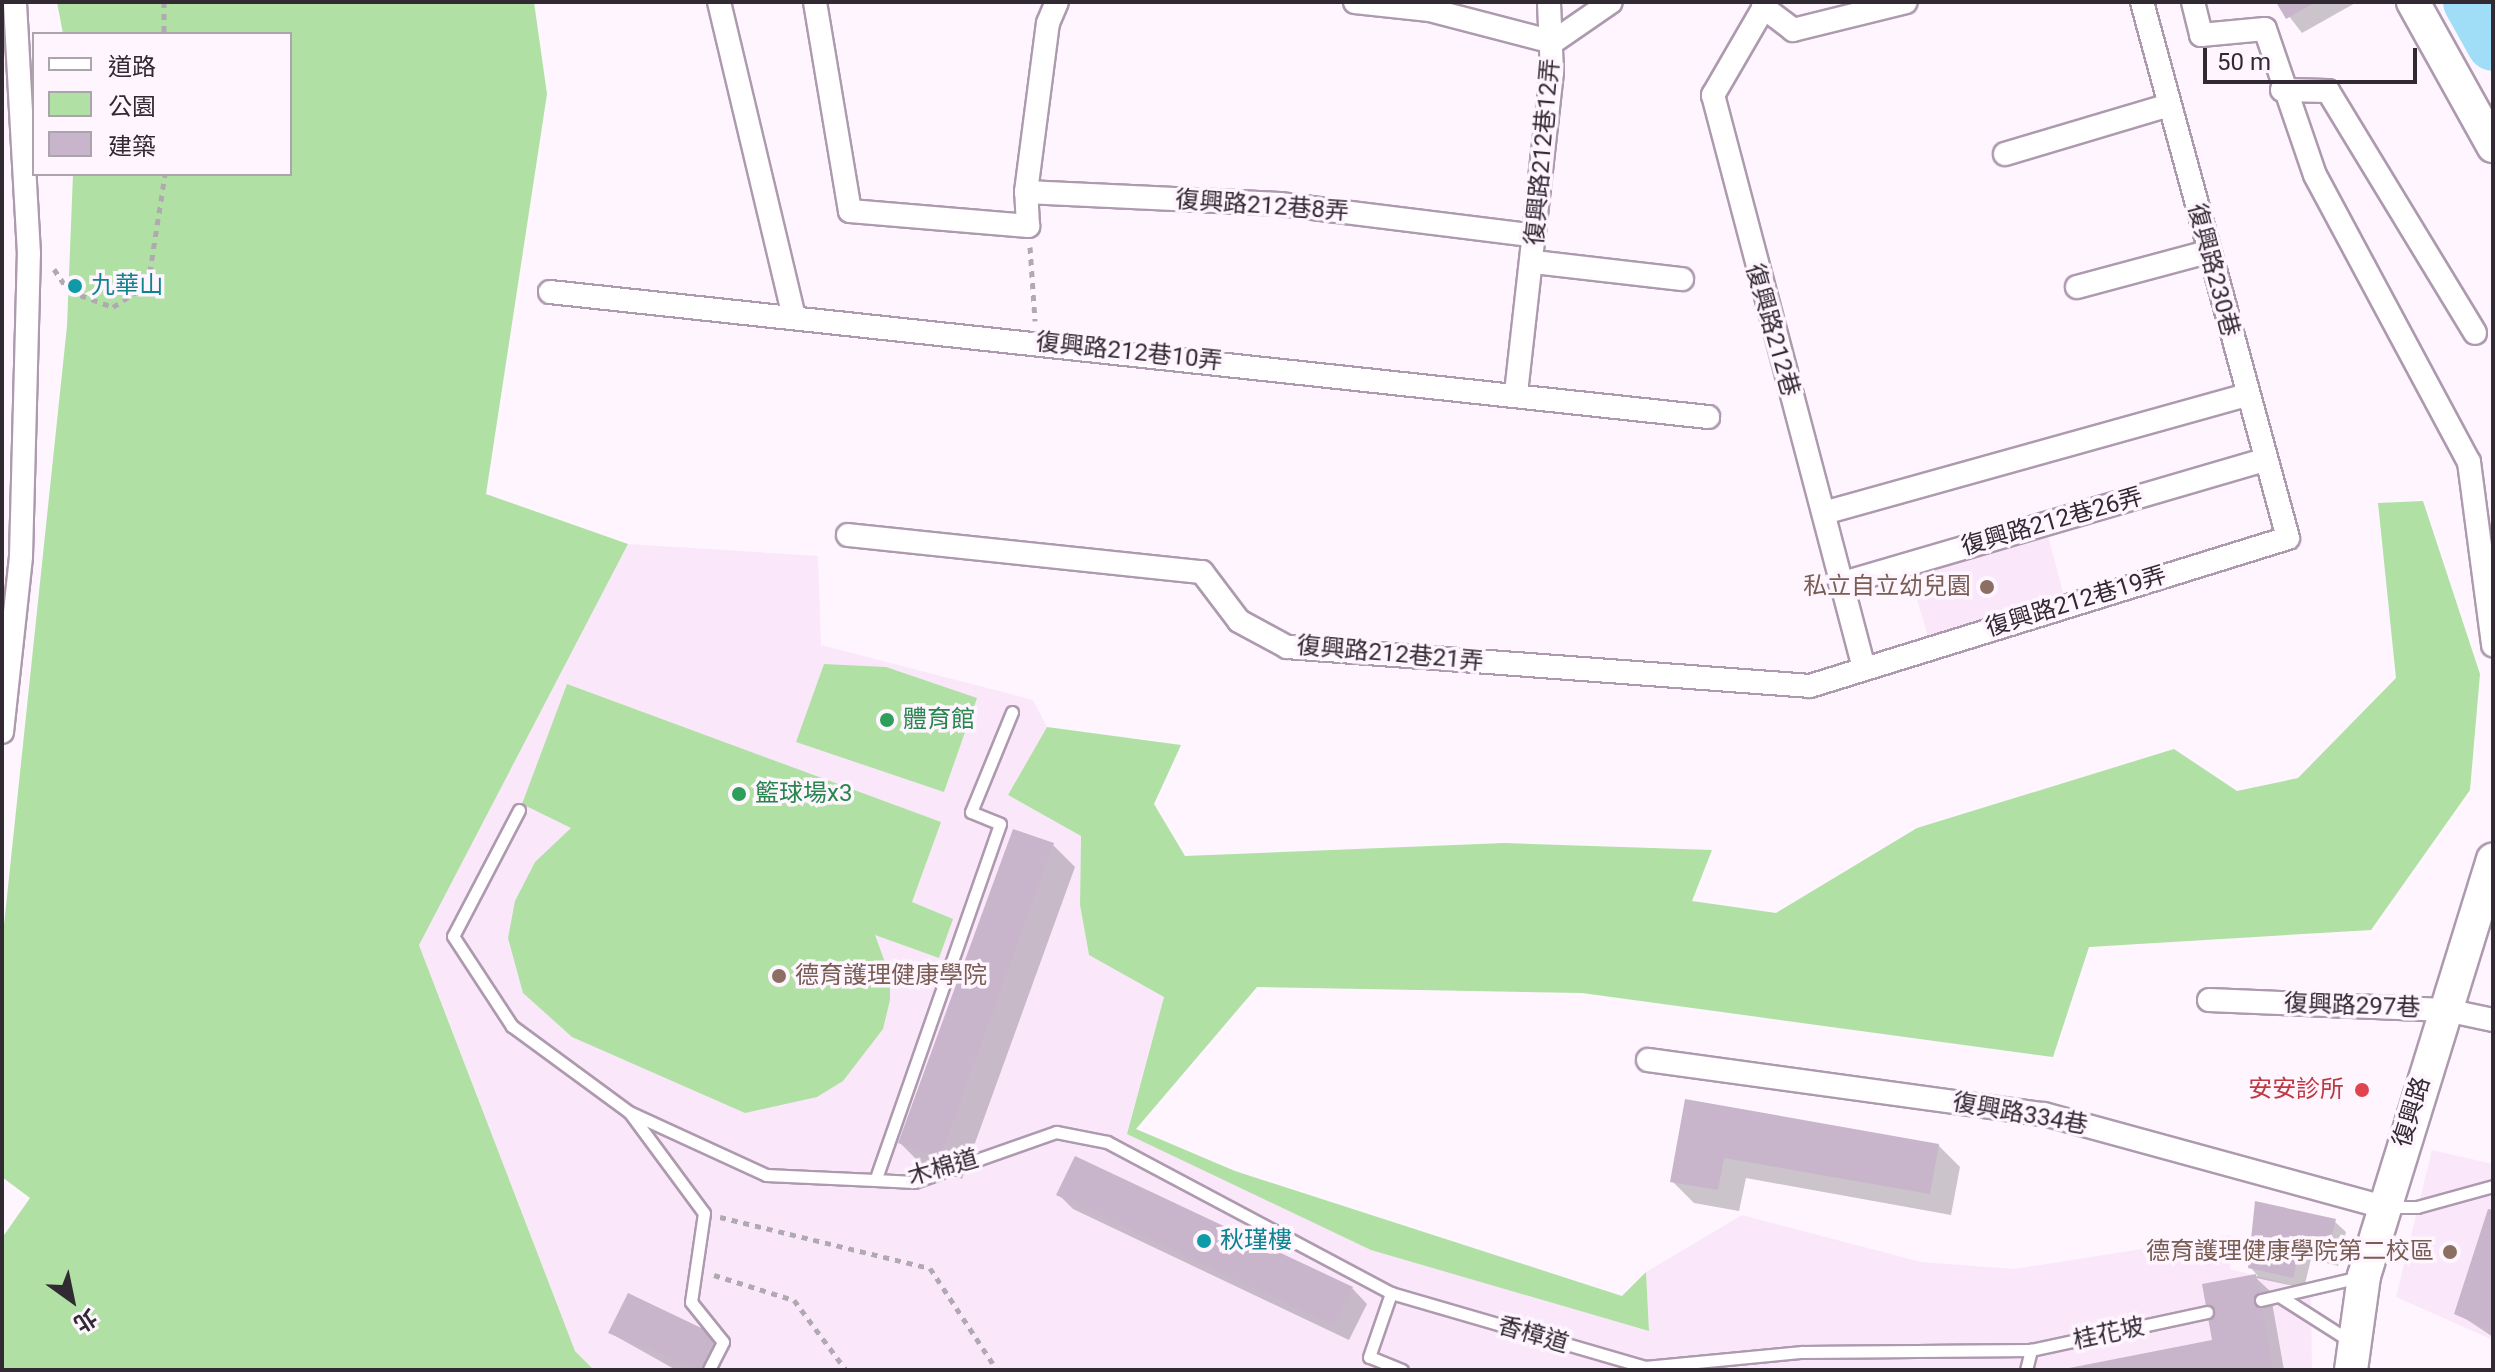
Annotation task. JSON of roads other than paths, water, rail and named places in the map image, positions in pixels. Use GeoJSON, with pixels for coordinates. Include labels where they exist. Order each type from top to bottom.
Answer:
{"type":"FeatureCollection","features":[{"type":"Feature","properties":{"kind":"street"},"geometry":{"type":"LineString","coordinates":[[2,732],[21,556],[29,254],[15,2]]}},
{"type":"Feature","properties":{"kind":"street"},"geometry":{"type":"LineString","coordinates":[[719,2],[794,316]]}},
{"type":"Feature","properties":{"kind":"street"},"geometry":{"type":"LineString","coordinates":[[815,2],[850,211],[1028,226],[1026,192],[1048,23],[1057,2]]}},
{"type":"Feature","properties":{"kind":"street"},"geometry":{"type":"LineString","coordinates":[[1355,2],[1430,10],[1553,42],[1611,2]]}},
{"type":"Feature","properties":{"kind":"street","name":"復興路212巷12弄"},"geometry":{"type":"LineString","coordinates":[[1516,393],[1534,262],[1530,235],[1553,42],[1549,2]]}},
{"type":"Feature","properties":{"kind":"street"},"geometry":{"type":"LineString","coordinates":[[1765,5],[1793,30],[1906,2]]}},
{"type":"Feature","properties":{"kind":"street","name":"復興路230巷"},"geometry":{"type":"LineString","coordinates":[[2142,2],[2264,460],[2288,538]]}},
{"type":"Feature","properties":{"kind":"street"},"geometry":{"type":"LineString","coordinates":[[2193,2],[2201,35],[2265,29],[2282,90],[2315,175],[2469,462],[2493,645]]}},
{"type":"Feature","properties":{"kind":"street"},"geometry":{"type":"LineString","coordinates":[[2413,2],[2493,146]]}},
{"type":"Feature","properties":{"kind":"street","name":"復興路212巷"},"geometry":{"type":"LineString","coordinates":[[1765,5],[1713,95],[1864,668]]}},
{"type":"Feature","properties":{"kind":"street"},"geometry":{"type":"LineString","coordinates":[[2282,90],[2328,91],[2475,333]]}},
{"type":"Feature","properties":{"kind":"street"},"geometry":{"type":"LineString","coordinates":[[2005,154],[2169,105]]}},
{"type":"Feature","properties":{"kind":"street","name":"復興路212巷8弄"},"geometry":{"type":"LineString","coordinates":[[1026,192],[1280,204],[1530,235]]}},
{"type":"Feature","properties":{"kind":"street"},"geometry":{"type":"LineString","coordinates":[[2077,287],[2208,252]]}},
{"type":"Feature","properties":{"kind":"street","name":"復興路212巷12弄"},"geometry":{"type":"LineString","coordinates":[[1534,262],[1682,279]]}},
{"type":"Feature","properties":{"kind":"street","name":"復興路212巷10弄"},"geometry":{"type":"LineString","coordinates":[[550,292],[1516,393],[1708,417]]}},
{"type":"Feature","properties":{"kind":"street"},"geometry":{"type":"LineString","coordinates":[[1824,513],[2247,395]]}},
{"type":"Feature","properties":{"kind":"street","name":"復興路212巷26弄"},"geometry":{"type":"LineString","coordinates":[[1840,584],[2264,460]]}},
{"type":"Feature","properties":{"kind":"street","name":"復興路212巷21弄"},"geometry":{"type":"LineString","coordinates":[[848,535],[1202,572],[1239,621],[1287,647],[1810,686],[1864,668]]}},
{"type":"Feature","properties":{"kind":"street","name":"復興路212巷19弄"},"geometry":{"type":"LineString","coordinates":[[1864,668],[2288,538]]}},
{"type":"Feature","properties":{"kind":"street","name":"復興路"},"geometry":{"type":"LineString","coordinates":[[2351,1356],[2364,1276],[2493,860]]}},
{"type":"Feature","properties":{"kind":"street","name":"復興路297巷"},"geometry":{"type":"LineString","coordinates":[[2209,1000],[2446,1010],[2493,1020]]}},
{"type":"Feature","properties":{"kind":"street","name":"復興路334巷"},"geometry":{"type":"LineString","coordinates":[[1648,1060],[2044,1114],[2385,1207]]}},
{"type":"Feature","properties":{"kind":"lane","name":"木棉道"},"geometry":{"type":"LineString","coordinates":[[1012,712],[971,812],[1000,824],[875,1180],[914,1182],[1056,1132],[1094,1140],[1391,1293]]}},
{"type":"Feature","properties":{"kind":"lane"},"geometry":{"type":"LineString","coordinates":[[519,810],[453,936],[512,1026],[629,1112],[766,1175],[875,1180]]}},
{"type":"Feature","properties":{"kind":"lane"},"geometry":{"type":"LineString","coordinates":[[629,1112],[704,1213],[691,1302],[723,1342],[709,1370]]}},
{"type":"Feature","properties":{"kind":"lane"},"geometry":{"type":"LineString","coordinates":[[2385,1207],[2417,1207],[2493,1186]]}},
{"type":"Feature","properties":{"kind":"lane"},"geometry":{"type":"LineString","coordinates":[[2261,1300],[2364,1276]]}},
{"type":"Feature","properties":{"kind":"lane"},"geometry":{"type":"LineString","coordinates":[[1391,1293],[1369,1357],[1402,1370]]}},
{"type":"Feature","properties":{"kind":"lane","name":"香樟道"},"geometry":{"type":"LineString","coordinates":[[1391,1293],[1645,1367],[1802,1352],[2031,1350]]}},
{"type":"Feature","properties":{"kind":"lane"},"geometry":{"type":"LineString","coordinates":[[2281,1297],[2351,1356]]}},
{"type":"Feature","properties":{"kind":"lane","name":"桂花坡"},"geometry":{"type":"LineString","coordinates":[[2031,1350],[2207,1312]]}},
{"type":"Feature","properties":{"kind":"lane"},"geometry":{"type":"LineString","coordinates":[[2026,1370],[2031,1350]]}},
{"type":"Feature","properties":{"kind":"waterway"},"geometry":{"type":"LineString","coordinates":[[2469,2],[2493,45]]}},
{"type":"Feature","properties":{"kind":"place","name":"九華山"},"geometry":{"type":"Point","coordinates":[75,286]}},
{"type":"Feature","properties":{"kind":"place","name":"私立自立幼兒園"},"geometry":{"type":"Point","coordinates":[1987,587]}},
{"type":"Feature","properties":{"kind":"place","name":"體育館"},"geometry":{"type":"Point","coordinates":[887,720]}},
{"type":"Feature","properties":{"kind":"place","name":"籃球場x3"},"geometry":{"type":"Point","coordinates":[739,794]}},
{"type":"Feature","properties":{"kind":"place","name":"德育護理健康學院"},"geometry":{"type":"Point","coordinates":[779,976]}},
{"type":"Feature","properties":{"kind":"place","name":"安安診所"},"geometry":{"type":"Point","coordinates":[2362,1090]}},
{"type":"Feature","properties":{"kind":"place","name":"秋瑾樓"},"geometry":{"type":"Point","coordinates":[1204,1241]}},
{"type":"Feature","properties":{"kind":"place","name":"德育護理健康學院第二校區"},"geometry":{"type":"Point","coordinates":[2450,1252]}}]}
